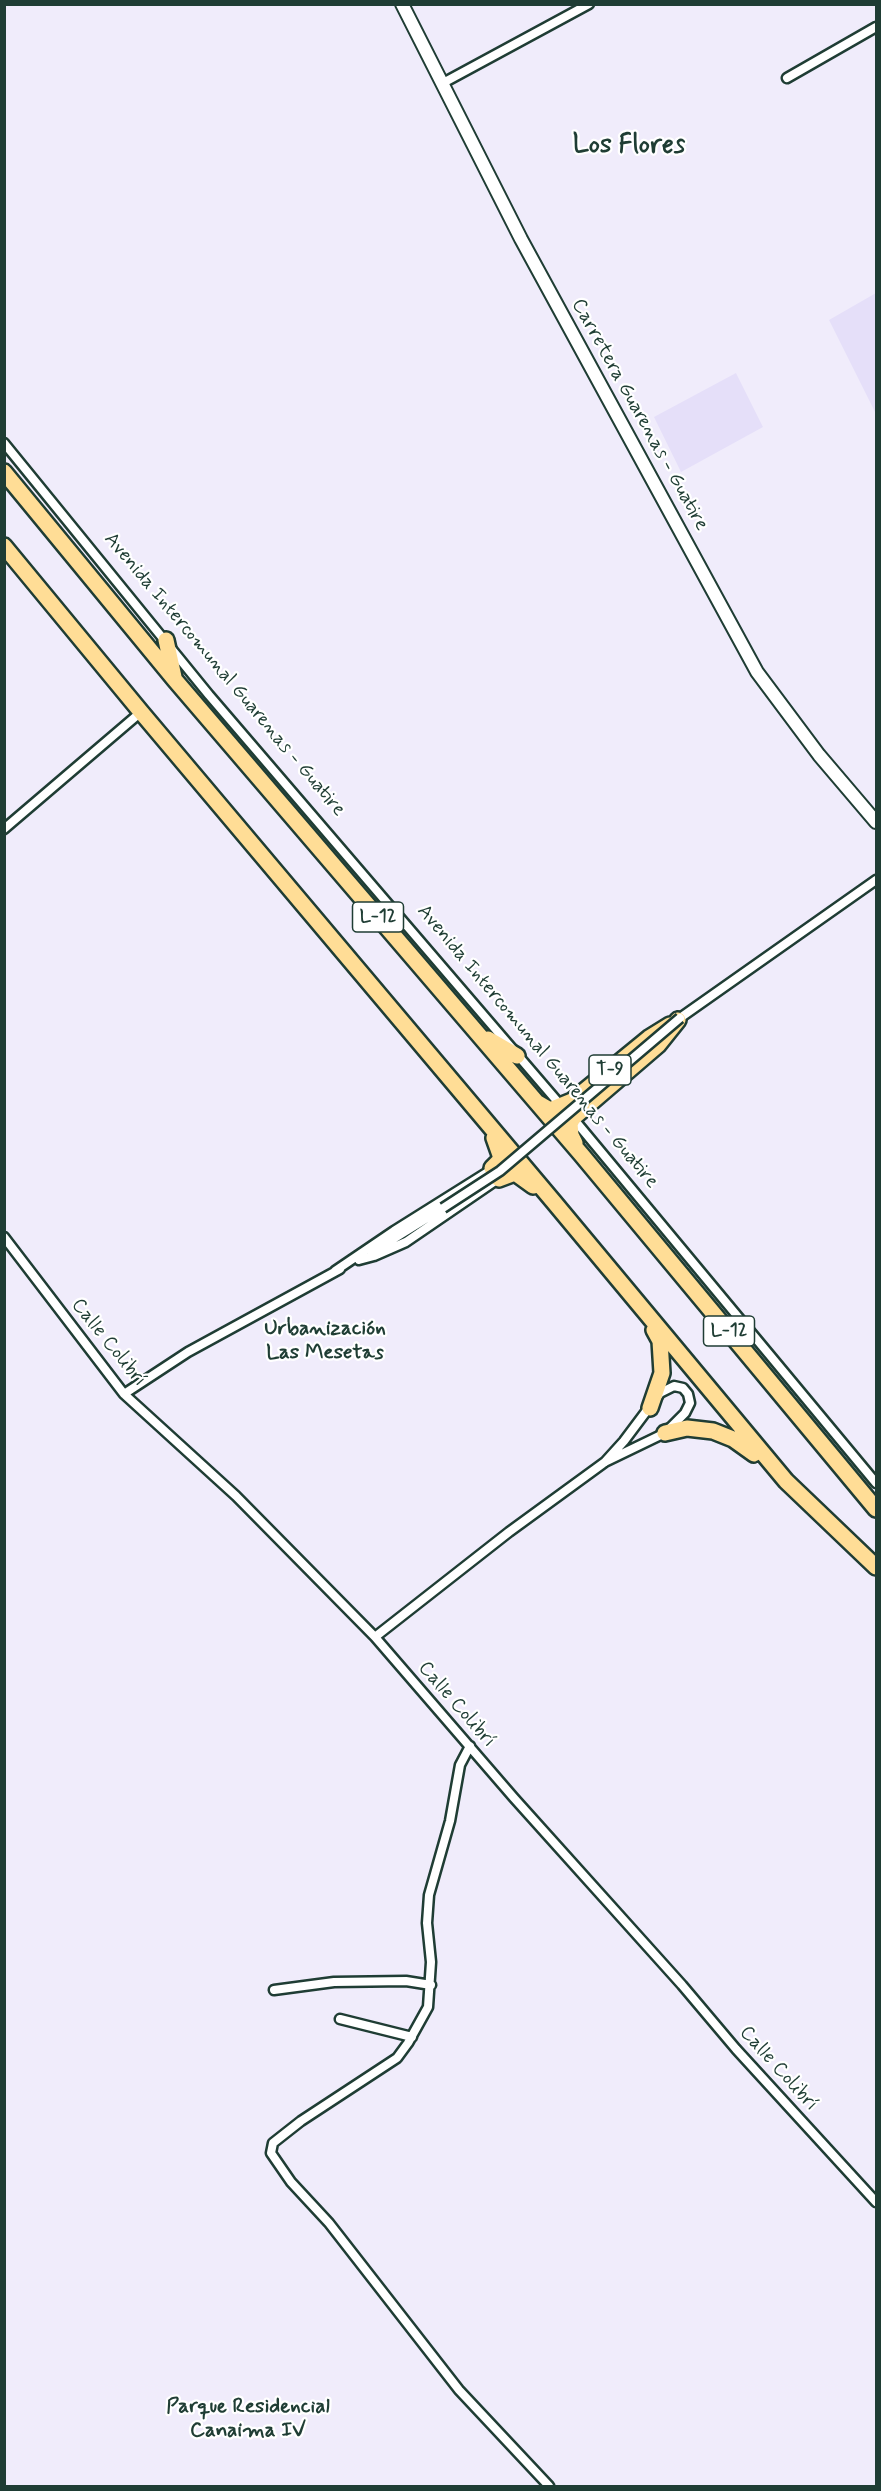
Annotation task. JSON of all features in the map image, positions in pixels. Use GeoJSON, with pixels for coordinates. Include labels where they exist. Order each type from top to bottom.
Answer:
{"type":"FeatureCollection","features":[{"type":"Feature","properties":{"kind":"highway","name":"Avenida Intercomunal Guarenas - Guatire"},"geometry":{"type":"LineString","coordinates":[[4,472],[175,680],[581,1154],[876,1509]]}},
{"type":"Feature","properties":{"kind":"highway","name":"L-12"},"geometry":{"type":"LineString","coordinates":[[4,546],[786,1481],[876,1567]]}},
{"type":"Feature","properties":{"kind":"highway"},"geometry":{"type":"LineString","coordinates":[[166,640],[175,680]]}},
{"type":"Feature","properties":{"kind":"highway"},"geometry":{"type":"LineString","coordinates":[[581,1154],[571,1135],[570,1124],[573,1118],[658,1046],[680,1018]]}},
{"type":"Feature","properties":{"kind":"highway","name":"T-9"},"geometry":{"type":"LineString","coordinates":[[562,1107],[649,1038],[680,1018]]}},
{"type":"Feature","properties":{"kind":"highway"},"geometry":{"type":"LineString","coordinates":[[477,1033],[517,1056]]}},
{"type":"Feature","properties":{"kind":"highway"},"geometry":{"type":"LineString","coordinates":[[537,1103],[550,1110],[562,1107]]}},
{"type":"Feature","properties":{"kind":"highway"},"geometry":{"type":"LineString","coordinates":[[476,1110],[499,1149],[500,1160],[496,1174],[515,1173],[553,1201]]}},
{"type":"Feature","properties":{"kind":"highway"},"geometry":{"type":"LineString","coordinates":[[642,1310],[660,1341],[663,1356],[663,1373],[650,1408]]}},
{"type":"Feature","properties":{"kind":"highway"},"geometry":{"type":"LineString","coordinates":[[665,1433],[687,1428],[703,1429],[733,1439],[743,1444],[786,1481]]}},
{"type":"Feature","properties":{"kind":"main road","name":"Carretera Guarenas - Guatire"},"geometry":{"type":"LineString","coordinates":[[402,4],[526,249],[757,672],[819,755],[876,822]]}},
{"type":"Feature","properties":{"kind":"street"},"geometry":{"type":"LineString","coordinates":[[443,83],[589,4]]}},
{"type":"Feature","properties":{"kind":"street"},"geometry":{"type":"LineString","coordinates":[[787,78],[876,27]]}},
{"type":"Feature","properties":{"kind":"street","name":"Avenida Intercomunal Guarenas - Guatire"},"geometry":{"type":"LineString","coordinates":[[4,443],[209,695],[517,1056],[573,1118],[876,1484]]}},
{"type":"Feature","properties":{"kind":"street"},"geometry":{"type":"LineString","coordinates":[[4,829],[141,712]]}},
{"type":"Feature","properties":{"kind":"street"},"geometry":{"type":"LineString","coordinates":[[359,1260],[500,1171],[680,1018],[876,880]]}},
{"type":"Feature","properties":{"kind":"street"},"geometry":{"type":"LineString","coordinates":[[124,1394],[188,1352],[335,1271],[406,1242],[496,1174]]}},
{"type":"Feature","properties":{"kind":"street"},"geometry":{"type":"LineString","coordinates":[[335,1271],[401,1226],[496,1174]]}},
{"type":"Feature","properties":{"kind":"street","name":"Calle Colibrí"},"geometry":{"type":"LineString","coordinates":[[4,1237],[124,1394],[236,1496],[375,1636],[521,1806],[682,1985],[736,2049],[876,2202]]}},
{"type":"Feature","properties":{"kind":"street"},"geometry":{"type":"LineString","coordinates":[[375,1636],[509,1532],[605,1462],[665,1433],[685,1413],[690,1403],[684,1388],[674,1386],[660,1393],[605,1462]]}},
{"type":"Feature","properties":{"kind":"street"},"geometry":{"type":"LineString","coordinates":[[470,1746],[458,1776],[450,1821],[429,1895],[427,1923],[431,1985],[428,2007],[404,2049],[389,2065],[321,2107],[273,2143],[272,2156],[291,2182],[329,2223],[459,2390],[549,2487]]}},
{"type":"Feature","properties":{"kind":"street"},"geometry":{"type":"LineString","coordinates":[[274,1990],[334,1982],[406,1981],[431,1985]]}},
{"type":"Feature","properties":{"kind":"street"},"geometry":{"type":"LineString","coordinates":[[340,2019],[412,2037]]}},
{"type":"Feature","properties":{"kind":"shaded area"},"geometry":{"type":"Polygon","coordinates":[[[876,293],[876,414],[829,320],[876,293]]]}},
{"type":"Feature","properties":{"kind":"shaded area"},"geometry":{"type":"Polygon","coordinates":[[[736,373],[763,427],[681,472],[654,417],[736,373]]]}},
{"type":"Feature","properties":{"kind":"district","name":"Los Flores"},"geometry":{"type":"Point","coordinates":[629,147]}},
{"type":"Feature","properties":{"kind":"district","name":"Urbanización Las Mesetas"},"geometry":{"type":"Point","coordinates":[325,1342]}},
{"type":"Feature","properties":{"kind":"district","name":"Parque Residencial Canaima IV"},"geometry":{"type":"Point","coordinates":[248,2420]}}]}
